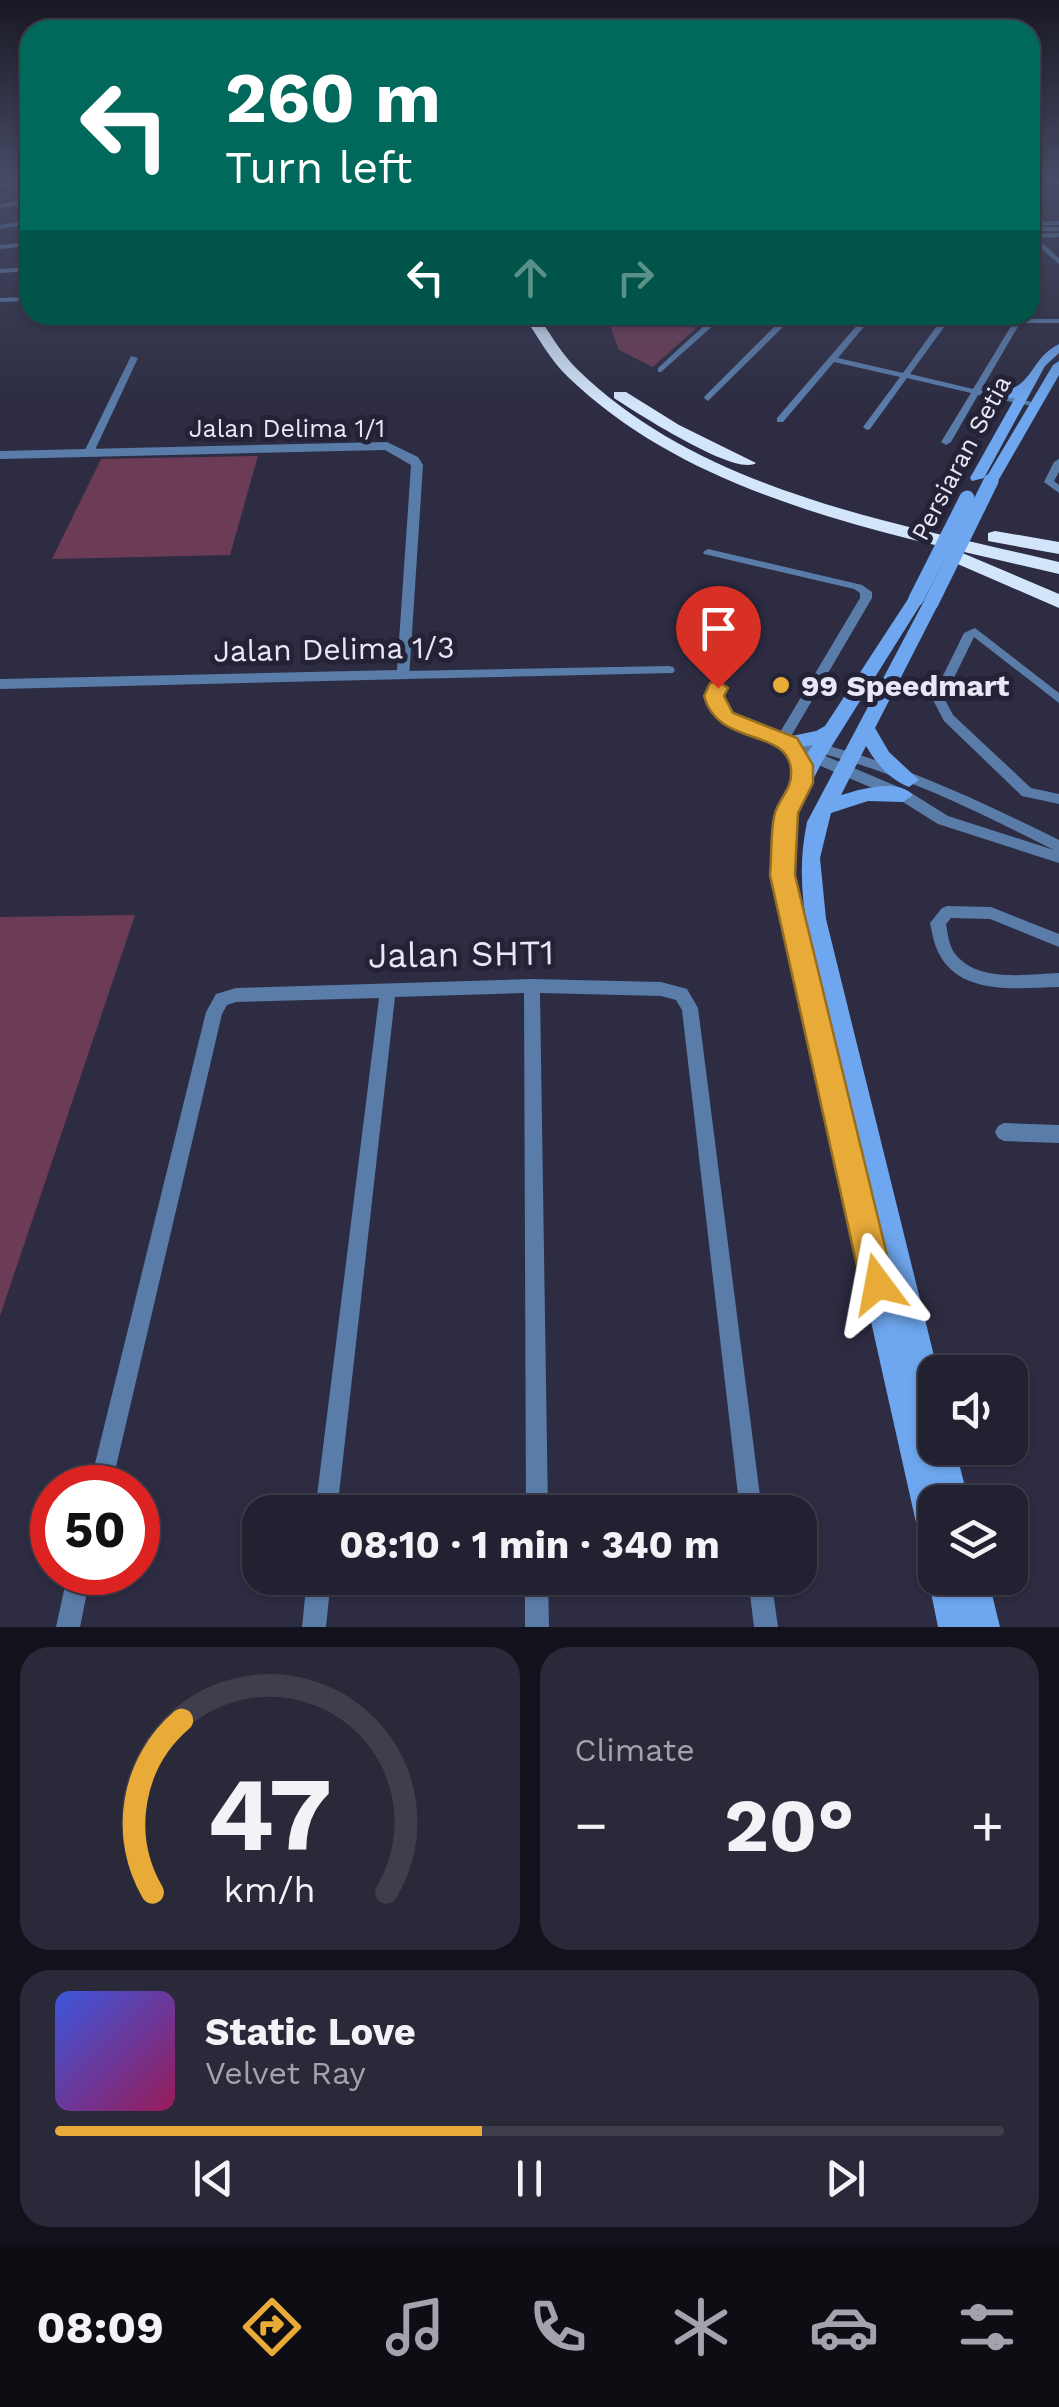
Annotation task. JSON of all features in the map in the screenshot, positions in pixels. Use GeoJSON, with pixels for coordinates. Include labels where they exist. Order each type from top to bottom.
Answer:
{"type":"FeatureCollection","features":[{"type":"Feature","properties":{"kind":"highway"},"geometry":{"type":"LineString","coordinates":[[535,325],[565,367],[641,430],[702,462],[849,522],[1002,574],[1059,602]]}},
{"type":"Feature","properties":{"kind":"highway"},"geometry":{"type":"LineString","coordinates":[[553,325],[578,360],[623,398],[672,428],[747,463],[824,492],[1059,552]]}},
{"type":"Feature","properties":{"kind":"highway"},"geometry":{"type":"LineString","coordinates":[[805,502],[1059,568]]}},
{"type":"Feature","properties":{"kind":"main road","name":"Persiaran Setia"},"geometry":{"type":"LineString","coordinates":[[923,601],[1027,385],[1040,364],[1059,348]]}},
{"type":"Feature","properties":{"kind":"main road","name":"Persiaran Setia"},"geometry":{"type":"LineString","coordinates":[[984,479],[1029,418],[1033,404],[1059,365]]}},
{"type":"Feature","properties":{"kind":"main road"},"geometry":{"type":"LineString","coordinates":[[984,394],[1010,396],[1027,385]]}},
{"type":"Feature","properties":{"kind":"main road"},"geometry":{"type":"LineString","coordinates":[[984,394],[1005,402],[1011,415]]}},
{"type":"Feature","properties":{"kind":"main road"},"geometry":{"type":"LineString","coordinates":[[802,747],[837,727],[923,601]]}},
{"type":"Feature","properties":{"kind":"main road"},"geometry":{"type":"LineString","coordinates":[[918,1355],[815,920],[810,858],[822,809],[866,729],[923,601]]}},
{"type":"Feature","properties":{"kind":"main road"},"geometry":{"type":"LineString","coordinates":[[802,747],[837,727]]}},
{"type":"Feature","properties":{"kind":"main road"},"geometry":{"type":"LineString","coordinates":[[822,809],[867,794],[906,788],[866,729]]}},
{"type":"Feature","properties":{"kind":"main road"},"geometry":{"type":"LineString","coordinates":[[802,747],[802,783],[786,813],[782,875],[923,1485]]}},
{"type":"Feature","properties":{"kind":"main road"},"geometry":{"type":"LineString","coordinates":[[802,747],[802,783]]}},
{"type":"Feature","properties":{"kind":"main road"},"geometry":{"type":"LineString","coordinates":[[948,1595],[955,1627]]}},
{"type":"Feature","properties":{"kind":"main road"},"geometry":{"type":"LineString","coordinates":[[975,1595],[983,1627]]}},
{"type":"Feature","properties":{"kind":"street"},"geometry":{"type":"LineString","coordinates":[[660,370],[709,325]]}},
{"type":"Feature","properties":{"kind":"street"},"geometry":{"type":"LineString","coordinates":[[708,398],[781,325]]}},
{"type":"Feature","properties":{"kind":"street"},"geometry":{"type":"LineString","coordinates":[[780,420],[861,325]]}},
{"type":"Feature","properties":{"kind":"street"},"geometry":{"type":"LineString","coordinates":[[867,427],[942,325]]}},
{"type":"Feature","properties":{"kind":"street"},"geometry":{"type":"LineString","coordinates":[[946,442],[984,394],[1017,325]]}},
{"type":"Feature","properties":{"kind":"street"},"geometry":{"type":"LineString","coordinates":[[88,452],[134,358]]}},
{"type":"Feature","properties":{"kind":"street"},"geometry":{"type":"LineString","coordinates":[[832,359],[1033,404]]}},
{"type":"Feature","properties":{"kind":"street","name":"Jalan Delima 1/1"},"geometry":{"type":"LineString","coordinates":[[0,454],[387,446],[414,460],[417,465],[404,676]]}},
{"type":"Feature","properties":{"kind":"street"},"geometry":{"type":"LineString","coordinates":[[1059,462],[1049,482],[1059,490]]}},
{"type":"Feature","properties":{"kind":"street"},"geometry":{"type":"LineString","coordinates":[[708,552],[866,592],[802,747]]}},
{"type":"Feature","properties":{"kind":"street"},"geometry":{"type":"LineString","coordinates":[[1059,699],[982,634],[970,634],[938,698],[940,708],[1027,792],[1059,799]]}},
{"type":"Feature","properties":{"kind":"street","name":"Jalan Delima 1/3"},"geometry":{"type":"LineString","coordinates":[[0,684],[670,670]]}},
{"type":"Feature","properties":{"kind":"street"},"geometry":{"type":"LineString","coordinates":[[718,688],[714,696],[718,710],[726,718],[906,788],[956,795],[1059,846]]}},
{"type":"Feature","properties":{"kind":"street"},"geometry":{"type":"LineString","coordinates":[[906,788],[943,820],[1059,857]]}},
{"type":"Feature","properties":{"kind":"street"},"geometry":{"type":"LineString","coordinates":[[1059,941],[991,913],[947,912],[938,923],[940,942],[948,960],[962,972],[980,979],[1059,980]]}},
{"type":"Feature","properties":{"kind":"street"},"geometry":{"type":"LineString","coordinates":[[532,986],[536,1495]]}},
{"type":"Feature","properties":{"kind":"street","name":"Jalan SHT1"},"geometry":{"type":"LineString","coordinates":[[106,1465],[214,1012],[222,998],[532,986],[660,990],[681,994],[690,1008],[749,1495]]}},
{"type":"Feature","properties":{"kind":"street"},"geometry":{"type":"LineString","coordinates":[[328,1495],[388,990]]}},
{"type":"Feature","properties":{"kind":"street"},"geometry":{"type":"LineString","coordinates":[[1004,1132],[1059,1134]]}},
{"type":"Feature","properties":{"kind":"street"},"geometry":{"type":"LineString","coordinates":[[68,1627],[75,1595]]}},
{"type":"Feature","properties":{"kind":"street"},"geometry":{"type":"LineString","coordinates":[[314,1627],[317,1595]]}},
{"type":"Feature","properties":{"kind":"street"},"geometry":{"type":"LineString","coordinates":[[536,1595],[537,1627]]}},
{"type":"Feature","properties":{"kind":"street"},"geometry":{"type":"LineString","coordinates":[[762,1595],[766,1627]]}},
{"type":"Feature","properties":{"kind":"shaded area"},"geometry":{"type":"Polygon","coordinates":[[[610,325],[696,328],[653,367],[619,350],[610,325]]]}},
{"type":"Feature","properties":{"kind":"shaded area"},"geometry":{"type":"Polygon","coordinates":[[[258,456],[230,555],[52,559],[101,459],[258,456]]]}},
{"type":"Feature","properties":{"kind":"shaded area"},"geometry":{"type":"Polygon","coordinates":[[[135,915],[0,1316],[0,917],[135,915]]]}},
{"type":"Feature","properties":{"kind":"place","name":"99 Speedmart"},"geometry":{"type":"Point","coordinates":[781,685]}},
{"type":"Feature","properties":{"kind":"route"},"geometry":{"type":"LineString","coordinates":[[718,688],[714,696],[718,710],[726,718],[789,743],[802,765],[802,783],[786,813],[782,875],[878,1284]]}}]}
